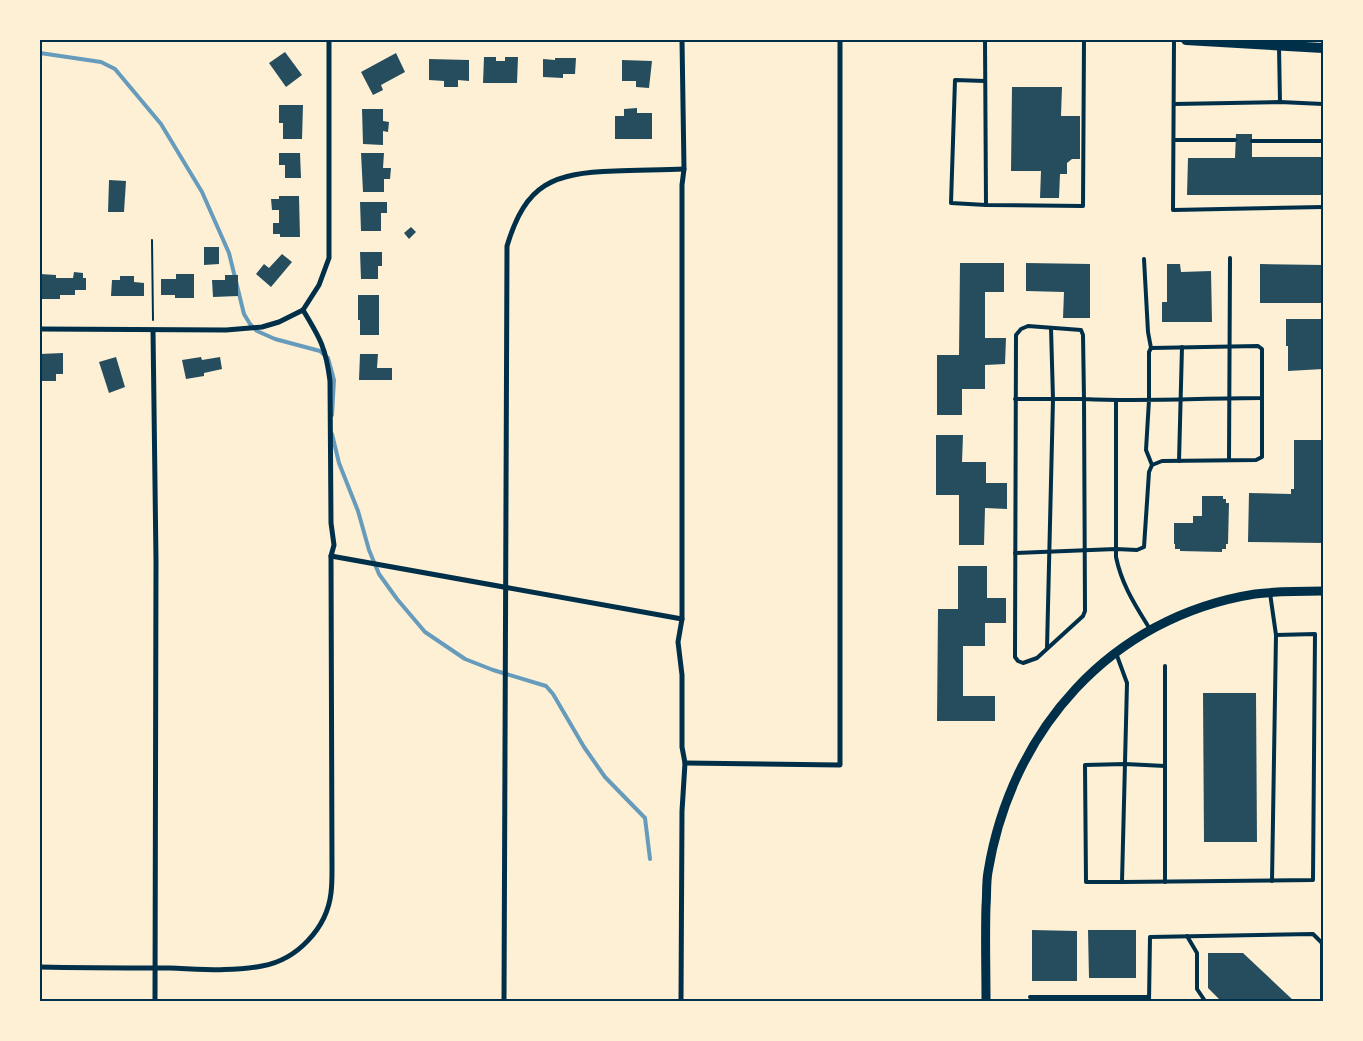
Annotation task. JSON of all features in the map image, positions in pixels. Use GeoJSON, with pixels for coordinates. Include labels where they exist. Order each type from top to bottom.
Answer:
{"type":"FeatureCollection","features":[{"type":"Feature","properties":{"kind":"main road"},"geometry":{"type":"LineString","coordinates":[[1186,40],[1323,48]]}},
{"type":"Feature","properties":{"kind":"street"},"geometry":{"type":"LineString","coordinates":[[40,329],[226,330],[255,328],[279,322],[303,310],[319,285],[329,258],[329,40]]}},
{"type":"Feature","properties":{"kind":"street"},"geometry":{"type":"LineString","coordinates":[[681,1001],[682,812],[685,763],[682,747],[682,675],[678,642],[682,619],[682,185],[684,169],[682,40]]}},
{"type":"Feature","properties":{"kind":"street"},"geometry":{"type":"LineString","coordinates":[[685,763],[840,765],[840,40]]}},
{"type":"Feature","properties":{"kind":"street"},"geometry":{"type":"LineString","coordinates":[[504,1001],[507,246],[514,224],[521,210],[531,197],[562,177],[586,172],[684,169]]}},
{"type":"Feature","properties":{"kind":"street"},"geometry":{"type":"LineString","coordinates":[[40,967],[248,968],[264,966],[279,961],[303,945],[315,932],[325,913],[331,894],[332,870],[331,556],[334,545],[331,523],[330,381],[327,358],[322,341],[303,310]]}},
{"type":"Feature","properties":{"kind":"street"},"geometry":{"type":"LineString","coordinates":[[153,330],[156,560],[154,1001]]}},
{"type":"Feature","properties":{"kind":"street"},"geometry":{"type":"LineString","coordinates":[[331,556],[682,619]]}},
{"type":"Feature","properties":{"kind":"street"},"geometry":{"type":"LineString","coordinates":[[986,1001],[987,874],[998,825],[1018,770],[1048,721],[1088,676],[1116,653],[1150,631],[1180,616],[1238,598],[1270,592],[1323,590]]}},
{"type":"Feature","properties":{"kind":"lane"},"geometry":{"type":"LineString","coordinates":[[985,40],[986,205]]}},
{"type":"Feature","properties":{"kind":"lane"},"geometry":{"type":"LineString","coordinates":[[985,81],[955,80],[950,203],[1083,206],[1084,40]]}},
{"type":"Feature","properties":{"kind":"lane"},"geometry":{"type":"LineString","coordinates":[[1174,40],[1173,210],[1323,207]]}},
{"type":"Feature","properties":{"kind":"lane"},"geometry":{"type":"LineString","coordinates":[[1279,45],[1280,102]]}},
{"type":"Feature","properties":{"kind":"lane"},"geometry":{"type":"LineString","coordinates":[[1174,104],[1280,102],[1323,104]]}},
{"type":"Feature","properties":{"kind":"lane"},"geometry":{"type":"LineString","coordinates":[[1174,140],[1236,140]]}},
{"type":"Feature","properties":{"kind":"lane"},"geometry":{"type":"LineString","coordinates":[[1252,141],[1323,141]]}},
{"type":"Feature","properties":{"kind":"lane"},"geometry":{"type":"LineString","coordinates":[[1229,460],[1230,258]]}},
{"type":"Feature","properties":{"kind":"lane"},"geometry":{"type":"LineString","coordinates":[[1015,552],[1137,550],[1144,547],[1149,472],[1152,465],[1146,450],[1149,352],[1151,348],[1148,332],[1144,259]]}},
{"type":"Feature","properties":{"kind":"lane"},"geometry":{"type":"LineString","coordinates":[[1028,326],[1051,328],[1081,330],[1083,335],[1085,611],[1083,616],[1037,658],[1023,663],[1015,657],[1016,335],[1028,326]]}},
{"type":"Feature","properties":{"kind":"lane"},"geometry":{"type":"LineString","coordinates":[[1047,648],[1053,399],[1051,328]]}},
{"type":"Feature","properties":{"kind":"lane"},"geometry":{"type":"LineString","coordinates":[[1151,348],[1258,346],[1262,349],[1262,456],[1256,460],[1180,461],[1162,462],[1152,465]]}},
{"type":"Feature","properties":{"kind":"lane"},"geometry":{"type":"LineString","coordinates":[[1180,461],[1182,347]]}},
{"type":"Feature","properties":{"kind":"lane"},"geometry":{"type":"LineString","coordinates":[[1015,399],[1116,401],[1262,398]]}},
{"type":"Feature","properties":{"kind":"lane"},"geometry":{"type":"LineString","coordinates":[[1116,401],[1116,549],[1120,576],[1150,631]]}},
{"type":"Feature","properties":{"kind":"lane"},"geometry":{"type":"LineString","coordinates":[[1270,592],[1276,636],[1272,881]]}},
{"type":"Feature","properties":{"kind":"lane"},"geometry":{"type":"LineString","coordinates":[[1165,766],[1085,765],[1086,882],[1312,880],[1315,634],[1276,636]]}},
{"type":"Feature","properties":{"kind":"lane"},"geometry":{"type":"LineString","coordinates":[[1116,653],[1127,683],[1122,882]]}},
{"type":"Feature","properties":{"kind":"lane"},"geometry":{"type":"LineString","coordinates":[[1165,666],[1165,882]]}},
{"type":"Feature","properties":{"kind":"lane"},"geometry":{"type":"LineString","coordinates":[[1030,997],[1149,999],[1150,936],[1313,934],[1322,943],[1322,1001]]}},
{"type":"Feature","properties":{"kind":"lane"},"geometry":{"type":"LineString","coordinates":[[1187,936],[1196,953],[1197,989],[1205,1001]]}},
{"type":"Feature","properties":{"kind":"path"},"geometry":{"type":"LineString","coordinates":[[152,240],[153,330]]}},
{"type":"Feature","properties":{"kind":"building"},"geometry":{"type":"Polygon","coordinates":[[[285,52],[302,75],[286,87],[269,63],[285,52]]]}},
{"type":"Feature","properties":{"kind":"building"},"geometry":{"type":"Polygon","coordinates":[[[396,53],[405,72],[381,85],[383,90],[373,95],[361,72],[396,53]]]}},
{"type":"Feature","properties":{"kind":"building"},"geometry":{"type":"Polygon","coordinates":[[[484,57],[496,57],[496,61],[505,61],[505,57],[518,57],[517,83],[483,83],[484,57]]]}},
{"type":"Feature","properties":{"kind":"building"},"geometry":{"type":"Polygon","coordinates":[[[555,58],[576,58],[575,74],[563,74],[563,78],[543,77],[543,59],[555,60],[555,58]]]}},
{"type":"Feature","properties":{"kind":"building"},"geometry":{"type":"Polygon","coordinates":[[[429,59],[469,60],[469,81],[458,80],[458,87],[444,87],[444,81],[429,80],[429,59]]]}},
{"type":"Feature","properties":{"kind":"building"},"geometry":{"type":"Polygon","coordinates":[[[622,60],[652,61],[649,88],[636,87],[636,81],[622,81],[622,60]]]}},
{"type":"Feature","properties":{"kind":"building"},"geometry":{"type":"Polygon","coordinates":[[[1012,87],[1062,87],[1061,116],[1080,116],[1080,159],[1072,159],[1067,163],[1067,174],[1060,174],[1059,198],[1040,198],[1041,171],[1011,171],[1012,87]]]}},
{"type":"Feature","properties":{"kind":"building"},"geometry":{"type":"Polygon","coordinates":[[[279,105],[303,105],[302,139],[283,139],[283,123],[279,123],[279,105]]]}},
{"type":"Feature","properties":{"kind":"building"},"geometry":{"type":"Polygon","coordinates":[[[637,108],[637,113],[652,113],[652,139],[615,139],[615,116],[624,116],[624,109],[637,108]]]}},
{"type":"Feature","properties":{"kind":"building"},"geometry":{"type":"Polygon","coordinates":[[[362,109],[383,109],[383,121],[389,122],[388,132],[383,131],[383,145],[363,144],[362,109]]]}},
{"type":"Feature","properties":{"kind":"building"},"geometry":{"type":"Polygon","coordinates":[[[1236,134],[1252,134],[1252,157],[1322,157],[1322,195],[1187,195],[1188,158],[1235,158],[1236,134]]]}},
{"type":"Feature","properties":{"kind":"building"},"geometry":{"type":"Polygon","coordinates":[[[279,153],[300,153],[301,178],[285,178],[285,165],[279,165],[279,153]]]}},
{"type":"Feature","properties":{"kind":"building"},"geometry":{"type":"Polygon","coordinates":[[[361,153],[384,153],[383,168],[391,168],[390,179],[384,179],[384,192],[363,192],[361,153]]]}},
{"type":"Feature","properties":{"kind":"building"},"geometry":{"type":"Polygon","coordinates":[[[109,180],[126,181],[124,212],[108,212],[109,180]]]}},
{"type":"Feature","properties":{"kind":"building"},"geometry":{"type":"Polygon","coordinates":[[[279,196],[299,196],[300,237],[280,237],[280,234],[273,234],[273,223],[279,223],[279,210],[272,210],[271,199],[279,199],[279,196]]]}},
{"type":"Feature","properties":{"kind":"building"},"geometry":{"type":"Polygon","coordinates":[[[360,202],[387,202],[387,213],[381,213],[381,231],[361,231],[360,202]]]}},
{"type":"Feature","properties":{"kind":"building"},"geometry":{"type":"Polygon","coordinates":[[[411,227],[416,232],[409,239],[404,233],[411,227]]]}},
{"type":"Feature","properties":{"kind":"building"},"geometry":{"type":"Polygon","coordinates":[[[204,247],[219,247],[219,264],[204,265],[204,247]]]}},
{"type":"Feature","properties":{"kind":"building"},"geometry":{"type":"Polygon","coordinates":[[[360,252],[382,252],[382,266],[378,266],[378,279],[361,279],[360,252]]]}},
{"type":"Feature","properties":{"kind":"building"},"geometry":{"type":"Polygon","coordinates":[[[282,254],[292,262],[271,287],[256,274],[264,264],[269,268],[282,254]]]}},
{"type":"Feature","properties":{"kind":"building"},"geometry":{"type":"Polygon","coordinates":[[[960,263],[1004,263],[1004,292],[985,292],[985,338],[1006,338],[1005,364],[985,365],[985,389],[962,389],[962,415],[937,415],[937,355],[959,355],[960,263]]]}},
{"type":"Feature","properties":{"kind":"building"},"geometry":{"type":"Polygon","coordinates":[[[1026,263],[1090,264],[1090,318],[1063,318],[1064,292],[1026,291],[1026,263]]]}},
{"type":"Feature","properties":{"kind":"building"},"geometry":{"type":"Polygon","coordinates":[[[1167,264],[1180,264],[1181,272],[1211,271],[1212,322],[1162,322],[1162,302],[1167,302],[1167,264]]]}},
{"type":"Feature","properties":{"kind":"building"},"geometry":{"type":"Polygon","coordinates":[[[1260,264],[1323,265],[1323,303],[1260,303],[1260,264]]]}},
{"type":"Feature","properties":{"kind":"building"},"geometry":{"type":"Polygon","coordinates":[[[74,272],[83,273],[83,278],[86,278],[86,290],[75,290],[75,295],[60,295],[60,299],[40,299],[40,274],[56,275],[56,278],[73,278],[74,272]]]}},
{"type":"Feature","properties":{"kind":"building"},"geometry":{"type":"Polygon","coordinates":[[[176,274],[194,274],[194,298],[175,298],[175,295],[161,295],[161,279],[176,279],[176,274]]]}},
{"type":"Feature","properties":{"kind":"building"},"geometry":{"type":"Polygon","coordinates":[[[225,275],[238,275],[238,296],[213,297],[212,280],[225,280],[225,275]]]}},
{"type":"Feature","properties":{"kind":"building"},"geometry":{"type":"Polygon","coordinates":[[[120,276],[134,276],[134,282],[144,283],[144,296],[111,296],[112,280],[120,280],[120,276]]]}},
{"type":"Feature","properties":{"kind":"building"},"geometry":{"type":"Polygon","coordinates":[[[358,295],[379,295],[379,335],[360,335],[358,295]]]}},
{"type":"Feature","properties":{"kind":"building"},"geometry":{"type":"Polygon","coordinates":[[[1286,319],[1323,319],[1323,369],[1288,371],[1286,319]]]}},
{"type":"Feature","properties":{"kind":"building"},"geometry":{"type":"Polygon","coordinates":[[[63,353],[63,374],[56,374],[56,381],[40,381],[40,354],[63,353]]]}},
{"type":"Feature","properties":{"kind":"building"},"geometry":{"type":"Polygon","coordinates":[[[360,354],[378,354],[377,368],[392,368],[392,380],[359,380],[360,354]]]}},
{"type":"Feature","properties":{"kind":"building"},"geometry":{"type":"Polygon","coordinates":[[[116,357],[125,387],[109,393],[99,362],[116,357]]]}},
{"type":"Feature","properties":{"kind":"building"},"geometry":{"type":"Polygon","coordinates":[[[201,357],[202,360],[220,357],[222,369],[204,373],[204,376],[186,379],[182,360],[201,357]]]}},
{"type":"Feature","properties":{"kind":"building"},"geometry":{"type":"Polygon","coordinates":[[[936,435],[963,435],[962,462],[986,462],[986,483],[1007,483],[1007,509],[985,508],[984,545],[959,545],[959,495],[936,495],[936,435]]]}},
{"type":"Feature","properties":{"kind":"building"},"geometry":{"type":"Polygon","coordinates":[[[1294,440],[1323,440],[1323,543],[1248,542],[1249,493],[1291,494],[1291,489],[1294,489],[1294,440]]]}},
{"type":"Feature","properties":{"kind":"building"},"geometry":{"type":"Polygon","coordinates":[[[1202,496],[1223,496],[1223,499],[1226,499],[1226,503],[1229,503],[1228,544],[1226,544],[1226,549],[1222,549],[1222,552],[1180,551],[1180,549],[1175,549],[1174,523],[1193,523],[1193,516],[1202,516],[1202,496]]]}},
{"type":"Feature","properties":{"kind":"building"},"geometry":{"type":"Polygon","coordinates":[[[958,566],[987,566],[987,598],[1006,598],[1006,623],[985,623],[985,646],[963,646],[963,696],[995,696],[995,721],[937,721],[938,609],[958,609],[958,566]]]}},
{"type":"Feature","properties":{"kind":"building"},"geometry":{"type":"Polygon","coordinates":[[[1203,693],[1256,693],[1257,842],[1204,842],[1203,693]]]}},
{"type":"Feature","properties":{"kind":"building"},"geometry":{"type":"Polygon","coordinates":[[[1032,930],[1077,931],[1077,981],[1032,981],[1032,930]]]}},
{"type":"Feature","properties":{"kind":"building"},"geometry":{"type":"Polygon","coordinates":[[[1088,930],[1136,930],[1136,978],[1089,978],[1088,930]]]}},
{"type":"Feature","properties":{"kind":"building"},"geometry":{"type":"Polygon","coordinates":[[[1208,953],[1243,953],[1294,1001],[1221,1001],[1208,988],[1208,953]]]}},
{"type":"Feature","properties":{"kind":"waterway"},"geometry":{"type":"LineString","coordinates":[[40,53],[101,62],[115,69],[161,124],[202,192],[229,253],[244,314],[250,324],[257,331],[275,339],[320,351],[328,358],[334,380],[332,415]]}},
{"type":"Feature","properties":{"kind":"waterway"},"geometry":{"type":"LineString","coordinates":[[332,434],[339,463],[358,511],[369,550],[379,574],[397,599],[425,632],[465,659],[493,670],[546,686],[553,694],[584,747],[605,777],[645,818],[650,859]]}}]}
